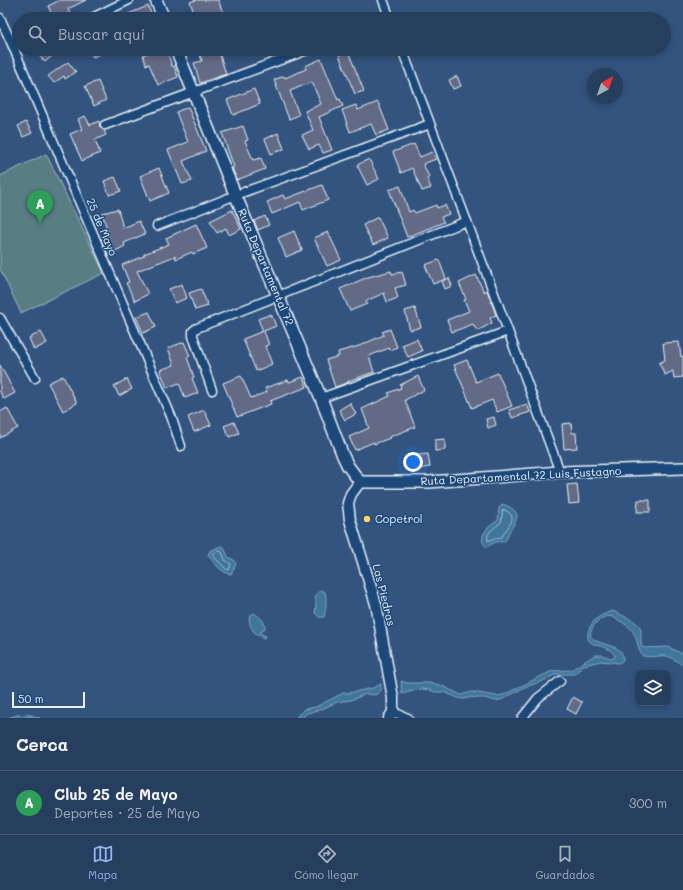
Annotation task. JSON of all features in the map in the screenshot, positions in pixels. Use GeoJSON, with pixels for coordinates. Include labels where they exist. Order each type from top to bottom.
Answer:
{"type":"FeatureCollection","features":[{"type":"Feature","properties":{"kind":"main road"},"geometry":{"type":"LineString","coordinates":[[156,0],[161,12]]}},
{"type":"Feature","properties":{"kind":"main road","name":"Ruta Departamental 72"},"geometry":{"type":"LineString","coordinates":[[179,56],[321,398],[343,456],[348,466],[360,482]]}},
{"type":"Feature","properties":{"kind":"main road","name":"Ruta Departamental 72 Luis Fustagno"},"geometry":{"type":"LineString","coordinates":[[360,482],[428,482],[560,472],[683,468]]}},
{"type":"Feature","properties":{"kind":"street"},"geometry":{"type":"LineString","coordinates":[[104,12],[129,0]]}},
{"type":"Feature","properties":{"kind":"street"},"geometry":{"type":"LineString","coordinates":[[383,0],[387,12]]}},
{"type":"Feature","properties":{"kind":"street","name":"25 de Mayo"},"geometry":{"type":"LineString","coordinates":[[0,18],[12,44]]}},
{"type":"Feature","properties":{"kind":"street","name":"25 de Mayo"},"geometry":{"type":"LineString","coordinates":[[17,56],[171,416],[181,446]]}},
{"type":"Feature","properties":{"kind":"street"},"geometry":{"type":"LineString","coordinates":[[104,126],[291,56]]}},
{"type":"Feature","properties":{"kind":"street"},"geometry":{"type":"LineString","coordinates":[[405,56],[560,472]]}},
{"type":"Feature","properties":{"kind":"street"},"geometry":{"type":"LineString","coordinates":[[157,226],[236,195],[430,124]]}},
{"type":"Feature","properties":{"kind":"street"},"geometry":{"type":"LineString","coordinates":[[212,390],[192,336],[193,331],[196,328],[467,221]]}},
{"type":"Feature","properties":{"kind":"street"},"geometry":{"type":"LineString","coordinates":[[0,318],[35,378]]}},
{"type":"Feature","properties":{"kind":"street"},"geometry":{"type":"LineString","coordinates":[[321,398],[508,331]]}},
{"type":"Feature","properties":{"kind":"street","name":"Las Piedras"},"geometry":{"type":"LineString","coordinates":[[360,482],[351,494],[348,503],[350,520],[376,604],[393,698],[391,715]]}},
{"type":"Feature","properties":{"kind":"street"},"geometry":{"type":"LineString","coordinates":[[522,718],[538,698],[560,681]]}},
{"type":"Feature","properties":{"kind":"street"},"geometry":{"type":"LineString","coordinates":[[391,715],[408,718]]}},
{"type":"Feature","properties":{"kind":"green space"},"geometry":{"type":"Polygon","coordinates":[[[46,154],[104,273],[21,313],[0,269],[0,176],[46,154]]]}},
{"type":"Feature","properties":{"kind":"water"},"geometry":{"type":"Polygon","coordinates":[[[503,504],[516,512],[517,519],[505,541],[493,543],[487,547],[483,543],[483,536],[485,531],[498,520],[499,508],[503,504]]]}},
{"type":"Feature","properties":{"kind":"water"},"geometry":{"type":"Polygon","coordinates":[[[221,546],[224,547],[228,557],[234,560],[236,564],[231,574],[228,574],[218,567],[208,554],[210,551],[221,546]]]}},
{"type":"Feature","properties":{"kind":"water"},"geometry":{"type":"Polygon","coordinates":[[[321,590],[325,592],[326,598],[324,617],[319,617],[315,613],[315,598],[321,590]]]}},
{"type":"Feature","properties":{"kind":"water"},"geometry":{"type":"Polygon","coordinates":[[[613,611],[638,624],[641,631],[642,647],[668,647],[683,654],[683,666],[667,656],[643,656],[635,635],[631,629],[615,618],[607,616],[597,622],[590,635],[598,642],[620,650],[623,660],[619,663],[601,661],[584,665],[575,674],[556,674],[496,701],[472,697],[464,699],[444,692],[421,689],[402,694],[401,681],[407,683],[428,683],[440,685],[461,695],[472,692],[496,696],[503,695],[552,671],[571,670],[595,655],[602,655],[613,659],[615,656],[612,651],[591,643],[588,640],[588,635],[590,627],[596,619],[613,611]]]}},
{"type":"Feature","properties":{"kind":"water"},"geometry":{"type":"Polygon","coordinates":[[[254,613],[265,624],[265,629],[259,633],[266,636],[264,638],[257,635],[251,627],[249,617],[254,613]]]}},
{"type":"Feature","properties":{"kind":"water"},"geometry":{"type":"Polygon","coordinates":[[[381,684],[381,691],[375,695],[366,694],[351,700],[337,702],[322,709],[307,713],[302,718],[296,718],[304,709],[316,707],[343,693],[373,688],[381,684]]]}},
{"type":"Feature","properties":{"kind":"water"},"geometry":{"type":"Polygon","coordinates":[[[27,714],[40,718],[29,716],[24,718],[8,718],[17,715],[27,714]]]}},
{"type":"Feature","properties":{"kind":"building"},"geometry":{"type":"Polygon","coordinates":[[[60,0],[86,0],[68,9],[70,12],[51,12],[48,6],[60,0]]]}},
{"type":"Feature","properties":{"kind":"building"},"geometry":{"type":"Polygon","coordinates":[[[196,0],[218,0],[223,12],[188,12],[193,10],[190,2],[196,0]]]}},
{"type":"Feature","properties":{"kind":"building"},"geometry":{"type":"Polygon","coordinates":[[[148,6],[150,12],[133,12],[148,6]]]}},
{"type":"Feature","properties":{"kind":"building"},"geometry":{"type":"Polygon","coordinates":[[[39,56],[52,56],[45,62],[39,56]]]}},
{"type":"Feature","properties":{"kind":"building"},"geometry":{"type":"Polygon","coordinates":[[[143,56],[168,56],[178,77],[158,85],[149,64],[146,65],[143,56]]]}},
{"type":"Feature","properties":{"kind":"building"},"geometry":{"type":"Polygon","coordinates":[[[200,56],[220,56],[226,74],[200,83],[194,63],[202,61],[200,56]]]}},
{"type":"Feature","properties":{"kind":"building"},"geometry":{"type":"Polygon","coordinates":[[[339,56],[350,56],[364,91],[355,94],[339,56]]]}},
{"type":"Feature","properties":{"kind":"building"},"geometry":{"type":"Polygon","coordinates":[[[321,59],[338,100],[340,99],[343,106],[319,117],[332,150],[323,153],[319,145],[309,149],[302,135],[313,130],[305,111],[321,104],[312,82],[290,91],[299,115],[289,119],[274,80],[284,76],[285,78],[306,69],[305,66],[321,59]]]}},
{"type":"Feature","properties":{"kind":"building"},"geometry":{"type":"Polygon","coordinates":[[[68,62],[76,72],[65,79],[64,76],[54,83],[48,76],[68,62]]]}},
{"type":"Feature","properties":{"kind":"building"},"geometry":{"type":"Polygon","coordinates":[[[457,76],[461,86],[453,89],[449,80],[457,76]]]}},
{"type":"Feature","properties":{"kind":"building"},"geometry":{"type":"Polygon","coordinates":[[[98,81],[106,100],[94,106],[85,86],[98,81]]]}},
{"type":"Feature","properties":{"kind":"building"},"geometry":{"type":"Polygon","coordinates":[[[254,89],[260,104],[233,115],[227,100],[254,89]]]}},
{"type":"Feature","properties":{"kind":"building"},"geometry":{"type":"Polygon","coordinates":[[[378,102],[389,130],[376,135],[371,124],[350,132],[342,110],[356,105],[358,110],[378,102]]]}},
{"type":"Feature","properties":{"kind":"building"},"geometry":{"type":"Polygon","coordinates":[[[188,107],[206,151],[183,161],[192,181],[182,184],[168,150],[188,142],[176,112],[188,107]]]}},
{"type":"Feature","properties":{"kind":"building"},"geometry":{"type":"Polygon","coordinates":[[[85,116],[90,125],[99,121],[100,127],[104,130],[106,135],[95,140],[100,153],[82,161],[70,134],[82,129],[78,119],[85,116]]]}},
{"type":"Feature","properties":{"kind":"building"},"geometry":{"type":"Polygon","coordinates":[[[26,122],[32,133],[23,137],[18,126],[26,122]]]}},
{"type":"Feature","properties":{"kind":"building"},"geometry":{"type":"Polygon","coordinates":[[[243,126],[248,140],[245,141],[253,160],[261,158],[265,169],[237,180],[222,133],[243,126]]]}},
{"type":"Feature","properties":{"kind":"building"},"geometry":{"type":"Polygon","coordinates":[[[278,133],[284,149],[271,154],[265,139],[278,133]]]}},
{"type":"Feature","properties":{"kind":"building"},"geometry":{"type":"Polygon","coordinates":[[[414,144],[420,157],[432,152],[436,159],[423,164],[429,177],[427,178],[431,188],[422,191],[412,168],[401,173],[393,152],[414,144]]]}},
{"type":"Feature","properties":{"kind":"building"},"geometry":{"type":"Polygon","coordinates":[[[369,159],[379,179],[367,185],[357,165],[369,159]]]}},
{"type":"Feature","properties":{"kind":"building"},"geometry":{"type":"Polygon","coordinates":[[[159,168],[169,193],[150,201],[140,176],[159,168]]]}},
{"type":"Feature","properties":{"kind":"building"},"geometry":{"type":"Polygon","coordinates":[[[115,177],[121,191],[109,195],[104,181],[115,177]]]}},
{"type":"Feature","properties":{"kind":"building"},"geometry":{"type":"Polygon","coordinates":[[[322,185],[328,200],[303,210],[300,202],[272,214],[267,202],[283,195],[285,199],[322,185]]]}},
{"type":"Feature","properties":{"kind":"building"},"geometry":{"type":"Polygon","coordinates":[[[400,186],[409,212],[413,210],[415,213],[436,205],[437,208],[445,205],[449,214],[441,217],[444,222],[407,237],[389,190],[400,186]]]}},
{"type":"Feature","properties":{"kind":"building"},"geometry":{"type":"Polygon","coordinates":[[[118,209],[123,228],[139,221],[145,234],[124,243],[125,246],[108,255],[101,239],[109,235],[102,213],[118,209]]]}},
{"type":"Feature","properties":{"kind":"building"},"geometry":{"type":"Polygon","coordinates":[[[232,210],[241,229],[229,235],[226,228],[217,233],[210,221],[232,210]]]}},
{"type":"Feature","properties":{"kind":"building"},"geometry":{"type":"Polygon","coordinates":[[[265,216],[269,225],[258,230],[254,221],[265,216]]]}},
{"type":"Feature","properties":{"kind":"building"},"geometry":{"type":"Polygon","coordinates":[[[378,217],[388,238],[373,245],[363,225],[378,217]]]}},
{"type":"Feature","properties":{"kind":"building"},"geometry":{"type":"Polygon","coordinates":[[[196,224],[207,248],[193,254],[192,252],[176,259],[175,256],[137,271],[148,294],[135,301],[126,283],[129,282],[122,265],[169,244],[166,238],[196,224]]]}},
{"type":"Feature","properties":{"kind":"building"},"geometry":{"type":"Polygon","coordinates":[[[294,231],[302,250],[286,257],[278,238],[294,231]]]}},
{"type":"Feature","properties":{"kind":"building"},"geometry":{"type":"Polygon","coordinates":[[[328,232],[341,260],[327,266],[314,238],[328,232]]]}},
{"type":"Feature","properties":{"kind":"building"},"geometry":{"type":"Polygon","coordinates":[[[439,260],[446,279],[433,284],[425,265],[439,260]]]}},
{"type":"Feature","properties":{"kind":"building"},"geometry":{"type":"Polygon","coordinates":[[[391,271],[392,274],[402,272],[406,285],[395,288],[398,298],[387,302],[384,293],[366,301],[367,304],[350,311],[340,289],[368,277],[391,271]]]}},
{"type":"Feature","properties":{"kind":"building"},"geometry":{"type":"Polygon","coordinates":[[[476,275],[484,292],[487,290],[496,315],[490,318],[492,323],[477,331],[473,324],[452,332],[447,320],[469,311],[464,300],[466,299],[459,283],[476,275]]]}},
{"type":"Feature","properties":{"kind":"building"},"geometry":{"type":"Polygon","coordinates":[[[449,278],[452,286],[445,289],[442,281],[449,278]]]}},
{"type":"Feature","properties":{"kind":"building"},"geometry":{"type":"Polygon","coordinates":[[[182,284],[187,298],[175,303],[169,289],[182,284]]]}},
{"type":"Feature","properties":{"kind":"building"},"geometry":{"type":"Polygon","coordinates":[[[201,289],[208,306],[195,310],[189,293],[201,289]]]}},
{"type":"Feature","properties":{"kind":"building"},"geometry":{"type":"Polygon","coordinates":[[[415,308],[421,327],[410,330],[405,311],[415,308]]]}},
{"type":"Feature","properties":{"kind":"building"},"geometry":{"type":"Polygon","coordinates":[[[149,312],[156,327],[143,333],[136,317],[149,312]]]}},
{"type":"Feature","properties":{"kind":"building"},"geometry":{"type":"Polygon","coordinates":[[[271,314],[276,326],[264,331],[269,345],[265,346],[272,364],[256,371],[243,339],[263,331],[258,319],[271,314]]]}},
{"type":"Feature","properties":{"kind":"building"},"geometry":{"type":"Polygon","coordinates":[[[390,329],[397,347],[390,350],[389,348],[369,356],[374,372],[335,387],[326,360],[339,356],[338,352],[359,346],[384,335],[382,332],[390,329]]]}},
{"type":"Feature","properties":{"kind":"building"},"geometry":{"type":"Polygon","coordinates":[[[41,332],[47,343],[34,350],[29,338],[41,332]]]}},
{"type":"Feature","properties":{"kind":"building"},"geometry":{"type":"Polygon","coordinates":[[[417,339],[422,351],[408,357],[402,345],[417,339]]]}},
{"type":"Feature","properties":{"kind":"building"},"geometry":{"type":"Polygon","coordinates":[[[184,342],[190,356],[187,357],[194,377],[192,378],[198,393],[185,398],[179,383],[167,388],[160,370],[174,365],[168,348],[184,342]]]}},
{"type":"Feature","properties":{"kind":"building"},"geometry":{"type":"Polygon","coordinates":[[[679,342],[681,357],[683,356],[683,377],[674,378],[673,371],[665,375],[659,363],[665,360],[663,343],[679,342]]]}},
{"type":"Feature","properties":{"kind":"building"},"geometry":{"type":"Polygon","coordinates":[[[467,360],[476,382],[498,373],[512,406],[497,412],[492,400],[472,408],[454,365],[467,360]]]}},
{"type":"Feature","properties":{"kind":"building"},"geometry":{"type":"Polygon","coordinates":[[[0,365],[15,393],[4,399],[0,392],[0,365]]]}},
{"type":"Feature","properties":{"kind":"building"},"geometry":{"type":"Polygon","coordinates":[[[63,376],[77,403],[63,411],[48,383],[63,376]]]}},
{"type":"Feature","properties":{"kind":"building"},"geometry":{"type":"Polygon","coordinates":[[[241,376],[251,398],[267,392],[265,388],[288,380],[289,382],[303,377],[307,387],[270,401],[271,404],[237,417],[223,383],[241,376]]]}},
{"type":"Feature","properties":{"kind":"building"},"geometry":{"type":"Polygon","coordinates":[[[418,376],[424,390],[405,400],[415,427],[389,437],[390,438],[374,444],[374,442],[355,450],[349,437],[369,428],[362,409],[390,396],[388,393],[401,388],[400,385],[418,376]]]}},
{"type":"Feature","properties":{"kind":"building"},"geometry":{"type":"Polygon","coordinates":[[[127,379],[132,389],[119,396],[114,386],[127,379]]]}},
{"type":"Feature","properties":{"kind":"building"},"geometry":{"type":"Polygon","coordinates":[[[350,403],[356,414],[345,420],[339,410],[350,403]]]}},
{"type":"Feature","properties":{"kind":"building"},"geometry":{"type":"Polygon","coordinates":[[[527,404],[530,412],[512,418],[509,410],[527,404]]]}},
{"type":"Feature","properties":{"kind":"building"},"geometry":{"type":"Polygon","coordinates":[[[7,408],[18,428],[0,438],[0,412],[7,408]]]}},
{"type":"Feature","properties":{"kind":"building"},"geometry":{"type":"Polygon","coordinates":[[[204,410],[211,425],[194,432],[188,417],[204,410]]]}},
{"type":"Feature","properties":{"kind":"building"},"geometry":{"type":"Polygon","coordinates":[[[494,417],[496,425],[488,428],[486,419],[494,417]]]}},
{"type":"Feature","properties":{"kind":"building"},"geometry":{"type":"Polygon","coordinates":[[[234,422],[239,433],[229,437],[224,426],[234,422]]]}},
{"type":"Feature","properties":{"kind":"building"},"geometry":{"type":"Polygon","coordinates":[[[571,423],[572,433],[576,433],[577,448],[564,449],[562,424],[571,423]]]}},
{"type":"Feature","properties":{"kind":"building"},"geometry":{"type":"Polygon","coordinates":[[[445,439],[445,450],[435,451],[435,440],[445,439]]]}},
{"type":"Feature","properties":{"kind":"building"},"geometry":{"type":"Polygon","coordinates":[[[428,454],[430,467],[411,470],[409,456],[428,454]]]}},
{"type":"Feature","properties":{"kind":"building"},"geometry":{"type":"Polygon","coordinates":[[[577,484],[579,503],[569,504],[567,485],[577,484]]]}},
{"type":"Feature","properties":{"kind":"building"},"geometry":{"type":"Polygon","coordinates":[[[638,500],[650,500],[650,512],[637,512],[638,500]]]}},
{"type":"Feature","properties":{"kind":"building"},"geometry":{"type":"Polygon","coordinates":[[[573,697],[582,702],[576,714],[567,709],[573,697]]]}},
{"type":"Feature","properties":{"kind":"place","name":"Club 25 de Mayo"},"geometry":{"type":"Point","coordinates":[40,223]}},
{"type":"Feature","properties":{"kind":"place","name":"Copetrol"},"geometry":{"type":"Point","coordinates":[367,519]}}]}
